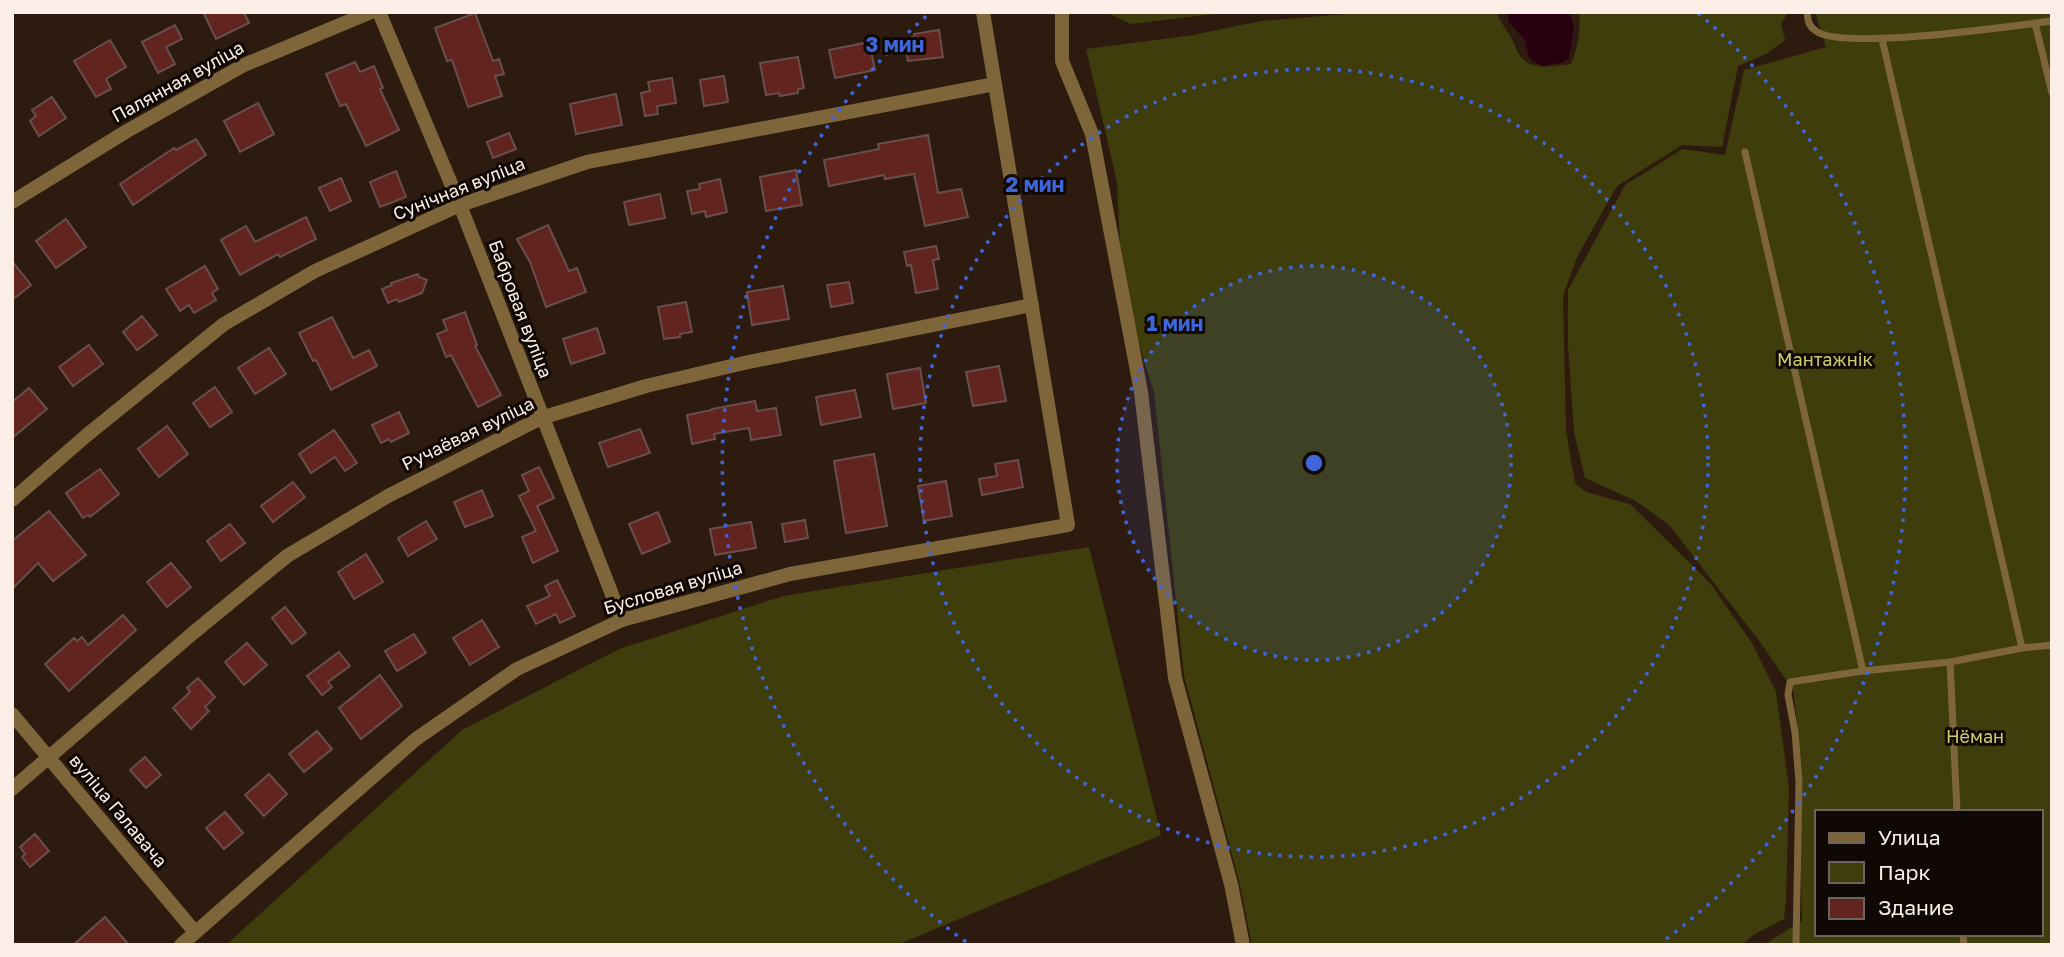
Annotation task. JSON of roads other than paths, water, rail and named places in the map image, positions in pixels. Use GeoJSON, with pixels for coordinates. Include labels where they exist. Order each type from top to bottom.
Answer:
{"type":"FeatureCollection","features":[{"type":"Feature","properties":{"kind":"street","name":"Палянная вуліца"},"geometry":{"type":"LineString","coordinates":[[12,202],[127,131],[244,65],[371,12]]}},
{"type":"Feature","properties":{"kind":"street","name":"Бабровая вуліца"},"geometry":{"type":"LineString","coordinates":[[379,12],[460,205],[622,620]]}},
{"type":"Feature","properties":{"kind":"street"},"geometry":{"type":"LineString","coordinates":[[983,12],[1032,305]]}},
{"type":"Feature","properties":{"kind":"street"},"geometry":{"type":"LineString","coordinates":[[1062,12],[1062,61],[1093,134],[1141,392],[1175,678],[1231,884],[1243,945]]}},
{"type":"Feature","properties":{"kind":"street","name":"Сунічная вуліца"},"geometry":{"type":"LineString","coordinates":[[12,500],[87,435],[225,324],[315,271],[460,205],[587,162],[995,84]]}},
{"type":"Feature","properties":{"kind":"street","name":"Ручаёвая вуліца"},"geometry":{"type":"LineString","coordinates":[[12,789],[287,556],[388,496],[541,418],[646,386],[744,363],[1032,305]]}},
{"type":"Feature","properties":{"kind":"street","name":"Бусловая вуліца"},"geometry":{"type":"LineString","coordinates":[[181,945],[416,740],[517,668],[622,620],[790,574],[1068,525],[1032,305]]}},
{"type":"Feature","properties":{"kind":"street","name":"вуліца Галавача"},"geometry":{"type":"LineString","coordinates":[[12,714],[195,932]]}},
{"type":"Feature","properties":{"kind":"lane"},"geometry":{"type":"LineString","coordinates":[[1807,12],[1808,23],[1817,33],[1837,37],[1882,39],[1962,33],[2052,21]]}},
{"type":"Feature","properties":{"kind":"lane"},"geometry":{"type":"LineString","coordinates":[[2035,23],[2052,93]]}},
{"type":"Feature","properties":{"kind":"lane"},"geometry":{"type":"LineString","coordinates":[[1882,39],[2022,648]]}},
{"type":"Feature","properties":{"kind":"lane"},"geometry":{"type":"LineString","coordinates":[[1745,152],[1863,671]]}},
{"type":"Feature","properties":{"kind":"lane"},"geometry":{"type":"LineString","coordinates":[[1796,945],[1799,782],[1795,732],[1788,695],[1790,682],[1950,662],[2052,645]]}},
{"type":"Feature","properties":{"kind":"lane"},"geometry":{"type":"LineString","coordinates":[[1950,662],[1957,810]]}},
{"type":"Feature","properties":{"kind":"park label","name":"Мантажнік"},"geometry":{"type":"Point","coordinates":[1825,360]}},
{"type":"Feature","properties":{"kind":"park label","name":"Нёман"},"geometry":{"type":"Point","coordinates":[1975,737]}}]}
